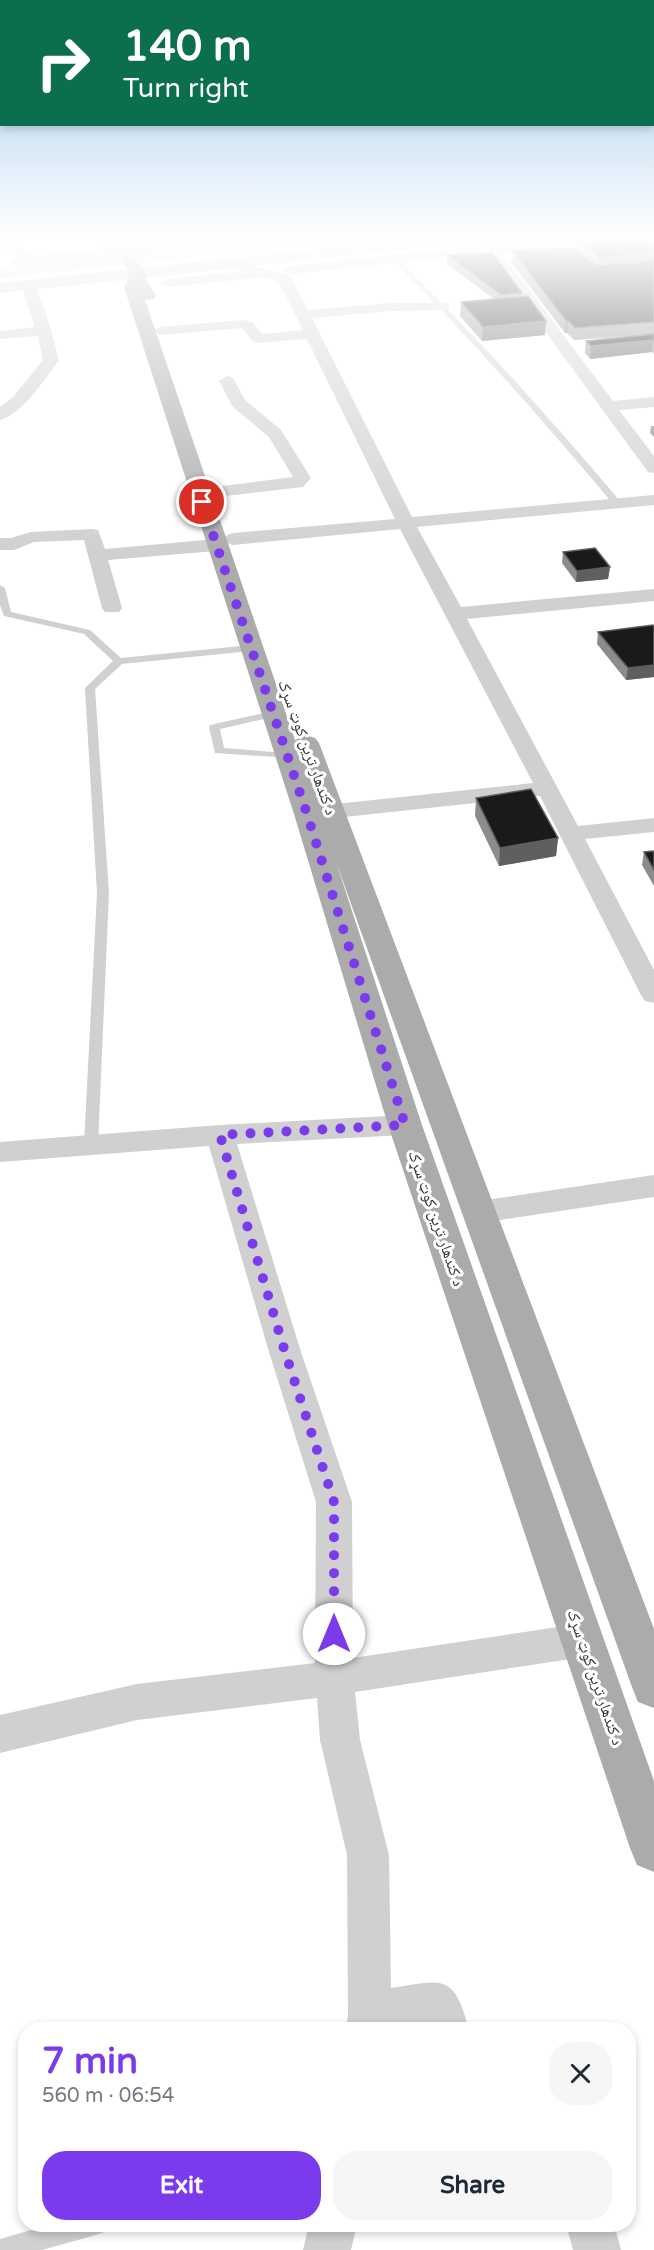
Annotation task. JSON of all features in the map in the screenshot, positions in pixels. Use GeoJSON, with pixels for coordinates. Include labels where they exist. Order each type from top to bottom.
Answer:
{"type":"FeatureCollection","features":[{"type":"Feature","properties":{"kind":"main road","name":"د کندهار ترين کوټ سړک"},"geometry":{"type":"LineString","coordinates":[[152,343],[319,812],[644,1628],[654,1687]]}},
{"type":"Feature","properties":{"kind":"main road","name":"د کندهار ترين کوټ سړک"},"geometry":{"type":"LineString","coordinates":[[164,343],[216,492],[224,542],[251,648],[287,756],[319,812],[405,1125],[654,1848]]}},
{"type":"Feature","properties":{"kind":"street"},"geometry":{"type":"LineString","coordinates":[[0,415],[19,400],[51,360],[47,343]]}},
{"type":"Feature","properties":{"kind":"street"},"geometry":{"type":"LineString","coordinates":[[316,343],[453,614],[653,992]]}},
{"type":"Feature","properties":{"kind":"street"},"geometry":{"type":"LineString","coordinates":[[561,343],[654,468]]}},
{"type":"Feature","properties":{"kind":"street"},"geometry":{"type":"LineString","coordinates":[[565,348],[587,346]]}},
{"type":"Feature","properties":{"kind":"street"},"geometry":{"type":"LineString","coordinates":[[216,492],[297,483],[303,478],[275,434],[238,403],[227,381]]}},
{"type":"Feature","properties":{"kind":"street"},"geometry":{"type":"LineString","coordinates":[[608,406],[654,402]]}},
{"type":"Feature","properties":{"kind":"street"},"geometry":{"type":"LineString","coordinates":[[99,555],[654,500]]}},
{"type":"Feature","properties":{"kind":"street"},"geometry":{"type":"LineString","coordinates":[[0,544],[14,544],[31,537],[92,534],[112,608]]}},
{"type":"Feature","properties":{"kind":"street"},"geometry":{"type":"LineString","coordinates":[[453,614],[653,596]]}},
{"type":"Feature","properties":{"kind":"street"},"geometry":{"type":"LineString","coordinates":[[319,812],[547,788]]}},
{"type":"Feature","properties":{"kind":"street"},"geometry":{"type":"LineString","coordinates":[[569,834],[654,825]]}},
{"type":"Feature","properties":{"kind":"street"},"geometry":{"type":"LineString","coordinates":[[0,1152],[220,1135],[405,1125]]}},
{"type":"Feature","properties":{"kind":"street"},"geometry":{"type":"LineString","coordinates":[[220,1135],[285,1352],[334,1502],[334,1678],[340,1740],[368,1855],[369,2022],[435,2002],[442,2010],[445,2022]]}},
{"type":"Feature","properties":{"kind":"street"},"geometry":{"type":"LineString","coordinates":[[479,1212],[654,1186]]}},
{"type":"Feature","properties":{"kind":"street"},"geometry":{"type":"LineString","coordinates":[[0,1734],[138,1702],[334,1678],[584,1640]]}},
{"type":"Feature","properties":{"kind":"street"},"geometry":{"type":"LineString","coordinates":[[327,2250],[331,2232]]}},
{"type":"Feature","properties":{"kind":"street"},"geometry":{"type":"LineString","coordinates":[[592,2232],[597,2250]]}},
{"type":"Feature","properties":{"kind":"lane"},"geometry":{"type":"LineString","coordinates":[[474,343],[521,390],[617,504]]}},
{"type":"Feature","properties":{"kind":"lane"},"geometry":{"type":"LineString","coordinates":[[0,588],[8,614],[87,632],[119,661]]}},
{"type":"Feature","properties":{"kind":"lane"},"geometry":{"type":"LineString","coordinates":[[91,1144],[103,893],[90,688],[119,661],[251,648]]}},
{"type":"Feature","properties":{"kind":"lane"},"geometry":{"type":"LineString","coordinates":[[273,714],[214,727],[219,751],[287,756]]}},
{"type":"Feature","properties":{"kind":"lane"},"geometry":{"type":"LineString","coordinates":[[0,2250],[66,2232]]}},
{"type":"Feature","properties":{"kind":"building"},"geometry":{"type":"Polygon","coordinates":[[[588,343],[622,343],[591,346],[588,343]]]}},
{"type":"Feature","properties":{"kind":"building"},"geometry":{"type":"Polygon","coordinates":[[[595,548],[610,567],[577,571],[563,552],[595,548]]]}},
{"type":"Feature","properties":{"kind":"building"},"geometry":{"type":"Polygon","coordinates":[[[653,625],[654,665],[628,668],[598,632],[653,625]]]}},
{"type":"Feature","properties":{"kind":"building"},"geometry":{"type":"Polygon","coordinates":[[[531,789],[558,838],[500,848],[476,798],[531,789]]]}},
{"type":"Feature","properties":{"kind":"building"},"geometry":{"type":"Polygon","coordinates":[[[654,851],[654,870],[644,852],[654,851]]]}},
{"type":"Feature","properties":{"kind":"route"},"geometry":{"type":"LineString","coordinates":[[202,502],[307,814],[405,1125],[220,1135],[285,1352],[334,1502],[334,1634]]}}]}
